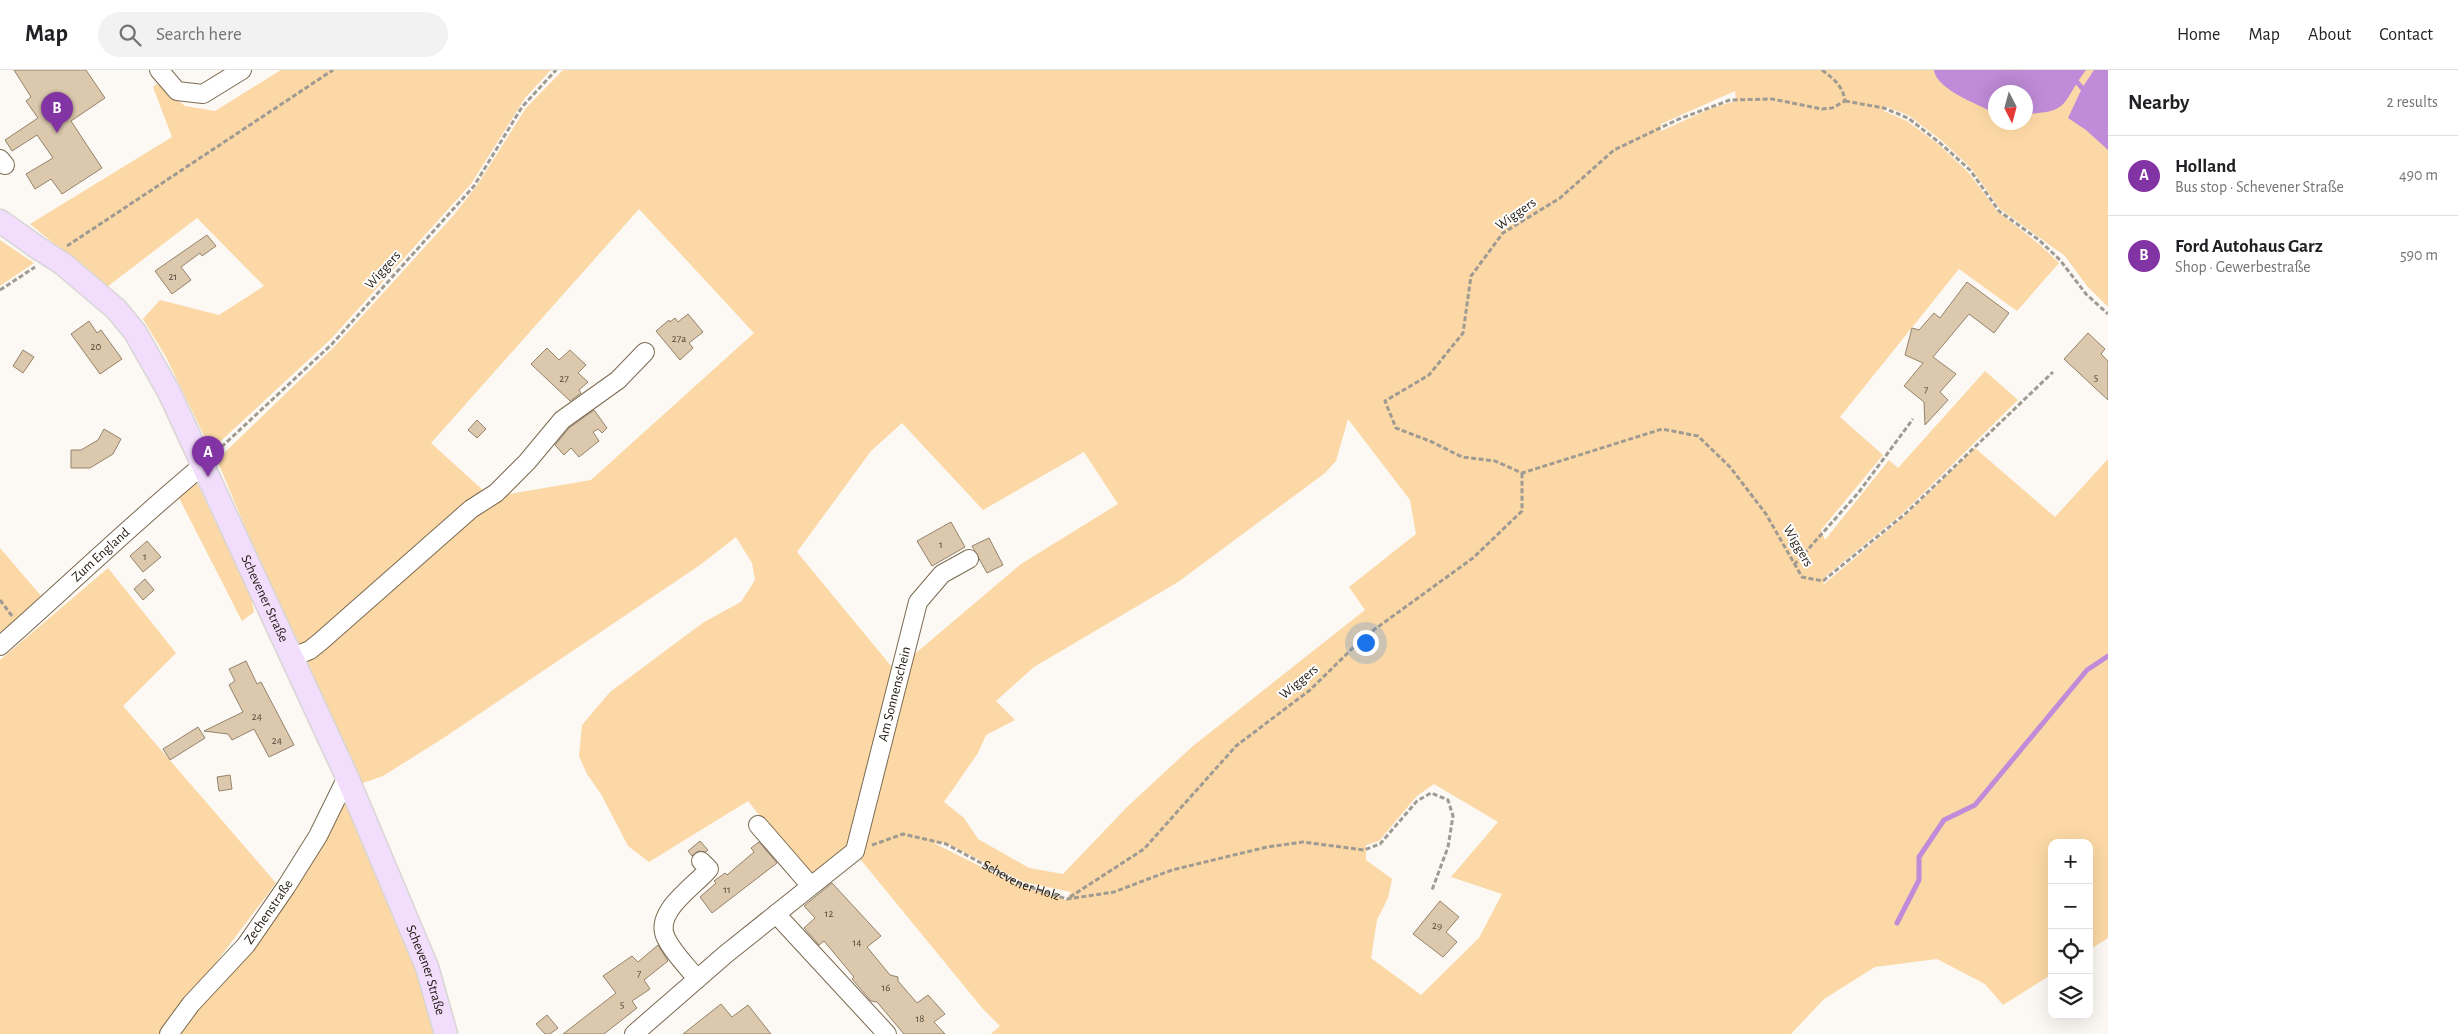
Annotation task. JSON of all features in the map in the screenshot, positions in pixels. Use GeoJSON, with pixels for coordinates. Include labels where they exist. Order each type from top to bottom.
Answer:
{"type":"FeatureCollection","features":[{"type":"Feature","properties":{"kind":"main road","name":"Schevener Straße"},"geometry":{"type":"LineString","coordinates":[[0,221],[116,310],[134,332],[169,392],[347,777],[427,967],[446,1034]]}},
{"type":"Feature","properties":{"kind":"street"},"geometry":{"type":"LineString","coordinates":[[158,70],[178,91],[202,94],[242,70]]}},
{"type":"Feature","properties":{"kind":"street"},"geometry":{"type":"LineString","coordinates":[[292,658],[310,650],[320,642],[471,509],[496,493],[527,462],[562,420],[618,380],[644,352]]}},
{"type":"Feature","properties":{"kind":"street","name":"Zum England"},"geometry":{"type":"LineString","coordinates":[[0,646],[139,518],[202,465]]}},
{"type":"Feature","properties":{"kind":"street","name":"Am Sonnenschein"},"geometry":{"type":"LineString","coordinates":[[855,851],[918,602],[942,574],[969,559]]}},
{"type":"Feature","properties":{"kind":"street","name":"Zechenstraße"},"geometry":{"type":"LineString","coordinates":[[169,1034],[191,1004],[246,945],[286,888],[318,836],[347,777]]}},
{"type":"Feature","properties":{"kind":"street"},"geometry":{"type":"LineString","coordinates":[[758,825],[810,885]]}},
{"type":"Feature","properties":{"kind":"street"},"geometry":{"type":"LineString","coordinates":[[634,1034],[810,885],[855,851]]}},
{"type":"Feature","properties":{"kind":"street"},"geometry":{"type":"LineString","coordinates":[[697,979],[665,936],[664,921],[672,907],[709,869],[701,860]]}},
{"type":"Feature","properties":{"kind":"street"},"geometry":{"type":"LineString","coordinates":[[776,914],[887,1034]]}},
{"type":"Feature","properties":{"kind":"path"},"geometry":{"type":"LineString","coordinates":[[0,290],[333,70]]}},
{"type":"Feature","properties":{"kind":"path","name":"Wiggers"},"geometry":{"type":"LineString","coordinates":[[202,465],[332,344],[474,186],[522,107],[556,70]]}},
{"type":"Feature","properties":{"kind":"path"},"geometry":{"type":"LineString","coordinates":[[1822,70],[1834,79],[1844,91],[1845,101],[1884,108],[1908,118],[1940,143],[1970,170],[1999,211],[2040,240],[2060,260],[2086,294],[2108,314]]}},
{"type":"Feature","properties":{"kind":"path","name":"Wiggers"},"geometry":{"type":"LineString","coordinates":[[1845,101],[1832,108],[1822,109],[1772,99],[1730,100],[1678,119],[1614,150],[1560,198],[1504,233],[1471,276],[1463,333],[1429,375],[1385,401],[1396,428],[1432,442],[1462,457],[1495,461],[1522,474],[1662,429],[1698,436],[1730,467],[1766,514],[1802,577],[1823,582],[1905,514],[2052,372]]}},
{"type":"Feature","properties":{"kind":"path"},"geometry":{"type":"LineString","coordinates":[[1794,565],[1859,492],[1913,418]]}},
{"type":"Feature","properties":{"kind":"path","name":"Wiggers"},"geometry":{"type":"LineString","coordinates":[[1067,898],[1144,849],[1236,746],[1310,690],[1364,637],[1473,558],[1522,511],[1522,474]]}},
{"type":"Feature","properties":{"kind":"path","name":"Schevener Holz"},"geometry":{"type":"LineString","coordinates":[[855,851],[903,834],[946,844],[1020,884],[1067,898],[1114,892],[1172,870],[1267,847],[1303,842],[1364,850],[1380,844],[1417,801],[1431,793],[1448,800],[1453,816],[1448,847],[1432,890]]}},
{"type":"Feature","properties":{"kind":"shaded area"},"geometry":{"type":"Polygon","coordinates":[[[281,70],[551,70],[525,98],[471,184],[331,339],[211,450],[166,357],[143,319],[160,300],[219,315],[264,286],[197,218],[107,287],[30,224],[172,137],[153,87],[157,84],[185,106],[215,111],[281,70]]]}},
{"type":"Feature","properties":{"kind":"shaded area"},"geometry":{"type":"Polygon","coordinates":[[[563,70],[2108,70],[2108,307],[2087,286],[2065,256],[2000,209],[1971,168],[1941,140],[1908,115],[1884,106],[1884,111],[1907,121],[1938,144],[1968,172],[1997,211],[2039,244],[2059,263],[2017,311],[1959,269],[1840,417],[1883,455],[1821,530],[1825,540],[1889,460],[1898,468],[1985,371],[2018,400],[1904,512],[1826,576],[1823,585],[1906,515],[1975,448],[2055,517],[2108,459],[2108,938],[2093,947],[2093,839],[2048,839],[2048,977],[2003,1005],[1985,984],[1937,959],[1875,967],[1824,999],[1791,1034],[991,1034],[1000,1026],[983,1009],[856,854],[910,658],[1021,564],[1118,504],[1084,452],[983,510],[902,423],[871,451],[797,552],[896,672],[850,850],[812,881],[748,801],[649,862],[628,846],[601,794],[587,774],[579,756],[582,725],[610,692],[704,622],[741,602],[755,580],[752,563],[736,537],[700,565],[445,737],[383,776],[357,785],[302,660],[498,496],[591,480],[754,333],[639,209],[431,443],[485,492],[302,650],[269,584],[217,460],[335,346],[453,216],[478,184],[526,108],[563,70]],[[1735,91],[1661,124],[1661,131],[1714,107],[1736,101],[1735,91]],[[1348,419],[1336,461],[1325,473],[1178,582],[1034,667],[996,701],[1015,720],[986,735],[978,753],[944,802],[964,818],[978,839],[1029,868],[1063,874],[1127,807],[1193,746],[1365,610],[1349,587],[1416,534],[1410,500],[1348,419]],[[1434,784],[1417,796],[1379,841],[1366,845],[1366,860],[1392,879],[1388,898],[1377,920],[1371,958],[1421,995],[1479,938],[1502,894],[1451,877],[1498,822],[1434,784]],[[934,843],[1019,886],[1066,900],[1071,892],[1024,882],[946,843],[934,843]]]}},
{"type":"Feature","properties":{"kind":"shaded area"},"geometry":{"type":"Polygon","coordinates":[[[1934,70],[2086,70],[2063,104],[2051,111],[2033,114],[2033,85],[1988,85],[1988,110],[1949,90],[1936,77],[1934,70]]]}},
{"type":"Feature","properties":{"kind":"shaded area"},"geometry":{"type":"Polygon","coordinates":[[[2094,70],[2108,70],[2108,150],[2086,130],[2068,118],[2082,88],[2094,70]]]}},
{"type":"Feature","properties":{"kind":"shaded area"},"geometry":{"type":"Polygon","coordinates":[[[0,240],[34,263],[0,286],[0,240]]]}},
{"type":"Feature","properties":{"kind":"shaded area"},"geometry":{"type":"Polygon","coordinates":[[[197,483],[251,595],[254,612],[242,621],[177,494],[182,486],[197,483]]]}},
{"type":"Feature","properties":{"kind":"shaded area"},"geometry":{"type":"Polygon","coordinates":[[[0,548],[42,597],[0,638],[0,548]]]}},
{"type":"Feature","properties":{"kind":"shaded area"},"geometry":{"type":"Polygon","coordinates":[[[108,568],[176,653],[123,706],[276,883],[212,968],[232,973],[345,798],[414,953],[439,1034],[0,1034],[0,660],[108,568]]]}},
{"type":"Feature","properties":{"kind":"building"},"geometry":{"type":"Polygon","coordinates":[[[14,70],[86,70],[105,98],[71,121],[102,168],[62,194],[51,179],[35,189],[26,174],[53,158],[37,135],[12,151],[5,140],[38,118],[26,101],[31,97],[14,70]]]}},
{"type":"Feature","properties":{"kind":"building"},"geometry":{"type":"Polygon","coordinates":[[[207,235],[216,246],[202,256],[200,253],[181,267],[191,280],[172,294],[155,271],[207,235]]]}},
{"type":"Feature","properties":{"kind":"building"},"geometry":{"type":"Polygon","coordinates":[[[1967,282],[2009,313],[1994,333],[1969,314],[1933,357],[1956,374],[1940,392],[1948,400],[1925,425],[1924,402],[1904,386],[1923,363],[1905,355],[1912,328],[1919,330],[1934,313],[1940,318],[1967,282]]]}},
{"type":"Feature","properties":{"kind":"building"},"geometry":{"type":"Polygon","coordinates":[[[688,314],[703,332],[689,343],[693,348],[680,360],[656,331],[669,320],[670,322],[675,318],[678,322],[688,314]]]}},
{"type":"Feature","properties":{"kind":"building"},"geometry":{"type":"Polygon","coordinates":[[[89,321],[97,333],[101,330],[122,359],[100,374],[71,334],[89,321]]]}},
{"type":"Feature","properties":{"kind":"building"},"geometry":{"type":"Polygon","coordinates":[[[2088,333],[2105,349],[2101,354],[2108,361],[2108,400],[2064,359],[2088,333]]]}},
{"type":"Feature","properties":{"kind":"building"},"geometry":{"type":"Polygon","coordinates":[[[547,348],[559,360],[570,350],[586,365],[578,373],[588,382],[579,390],[581,393],[570,401],[531,364],[547,348]]]}},
{"type":"Feature","properties":{"kind":"building"},"geometry":{"type":"Polygon","coordinates":[[[23,350],[34,357],[23,373],[13,366],[23,350]]]}},
{"type":"Feature","properties":{"kind":"building"},"geometry":{"type":"Polygon","coordinates":[[[594,410],[607,428],[602,433],[598,429],[593,432],[599,441],[579,457],[571,448],[564,455],[555,445],[569,428],[594,410]]]}},
{"type":"Feature","properties":{"kind":"building"},"geometry":{"type":"Polygon","coordinates":[[[477,420],[486,429],[477,438],[468,430],[477,420]]]}},
{"type":"Feature","properties":{"kind":"building"},"geometry":{"type":"Polygon","coordinates":[[[104,429],[121,439],[113,454],[90,468],[71,468],[71,450],[81,450],[98,440],[104,429]]]}},
{"type":"Feature","properties":{"kind":"building"},"geometry":{"type":"Polygon","coordinates":[[[951,522],[965,547],[932,566],[917,541],[951,522]]]}},
{"type":"Feature","properties":{"kind":"building"},"geometry":{"type":"Polygon","coordinates":[[[989,538],[1003,565],[987,573],[972,546],[989,538]]]}},
{"type":"Feature","properties":{"kind":"building"},"geometry":{"type":"Polygon","coordinates":[[[147,541],[161,557],[143,572],[130,556],[147,541]]]}},
{"type":"Feature","properties":{"kind":"building"},"geometry":{"type":"Polygon","coordinates":[[[145,579],[154,590],[143,600],[134,589],[145,579]]]}},
{"type":"Feature","properties":{"kind":"building"},"geometry":{"type":"Polygon","coordinates":[[[246,661],[257,684],[261,682],[294,745],[269,757],[254,729],[232,740],[228,734],[204,731],[243,712],[229,685],[235,681],[229,669],[246,661]]]}},
{"type":"Feature","properties":{"kind":"building"},"geometry":{"type":"Polygon","coordinates":[[[198,727],[205,738],[170,760],[163,749],[198,727]]]}},
{"type":"Feature","properties":{"kind":"building"},"geometry":{"type":"Polygon","coordinates":[[[230,775],[232,789],[219,791],[217,777],[230,775]]]}},
{"type":"Feature","properties":{"kind":"building"},"geometry":{"type":"Polygon","coordinates":[[[700,841],[708,850],[706,852],[698,851],[692,856],[688,851],[700,841]]]}},
{"type":"Feature","properties":{"kind":"building"},"geometry":{"type":"Polygon","coordinates":[[[759,842],[777,863],[712,913],[700,897],[716,883],[714,881],[725,873],[727,875],[754,852],[751,848],[759,842]]]}},
{"type":"Feature","properties":{"kind":"building"},"geometry":{"type":"Polygon","coordinates":[[[832,883],[881,936],[867,947],[890,975],[898,977],[898,981],[917,1003],[928,995],[945,1014],[934,1022],[945,1034],[904,1034],[877,1002],[871,1001],[852,979],[854,977],[824,941],[819,945],[804,928],[815,918],[804,906],[832,883]]]}},
{"type":"Feature","properties":{"kind":"building"},"geometry":{"type":"Polygon","coordinates":[[[1440,901],[1459,917],[1446,932],[1457,942],[1443,957],[1413,934],[1440,901]]]}},
{"type":"Feature","properties":{"kind":"building"},"geometry":{"type":"Polygon","coordinates":[[[658,945],[668,961],[644,980],[650,989],[632,1001],[637,1008],[604,1034],[563,1034],[616,993],[603,976],[632,956],[638,962],[658,945]]]}},
{"type":"Feature","properties":{"kind":"building"},"geometry":{"type":"Polygon","coordinates":[[[721,1004],[732,1017],[748,1005],[771,1034],[683,1034],[721,1004]]]}},
{"type":"Feature","properties":{"kind":"building"},"geometry":{"type":"Polygon","coordinates":[[[547,1015],[558,1028],[550,1034],[545,1034],[536,1024],[547,1015]]]}},
{"type":"Feature","properties":{"kind":"waterway"},"geometry":{"type":"LineString","coordinates":[[2072,81],[2077,82],[2082,88],[2088,90]]}},
{"type":"Feature","properties":{"kind":"waterway"},"geometry":{"type":"LineString","coordinates":[[1897,923],[1919,880],[1919,857],[1944,820],[1975,805],[2087,670],[2108,656]]}},
{"type":"Feature","properties":{"kind":"place","name":"Ford Autohaus Garz"},"geometry":{"type":"Point","coordinates":[57,133]}},
{"type":"Feature","properties":{"kind":"place","name":"Holland"},"geometry":{"type":"Point","coordinates":[208,477]}}]}
